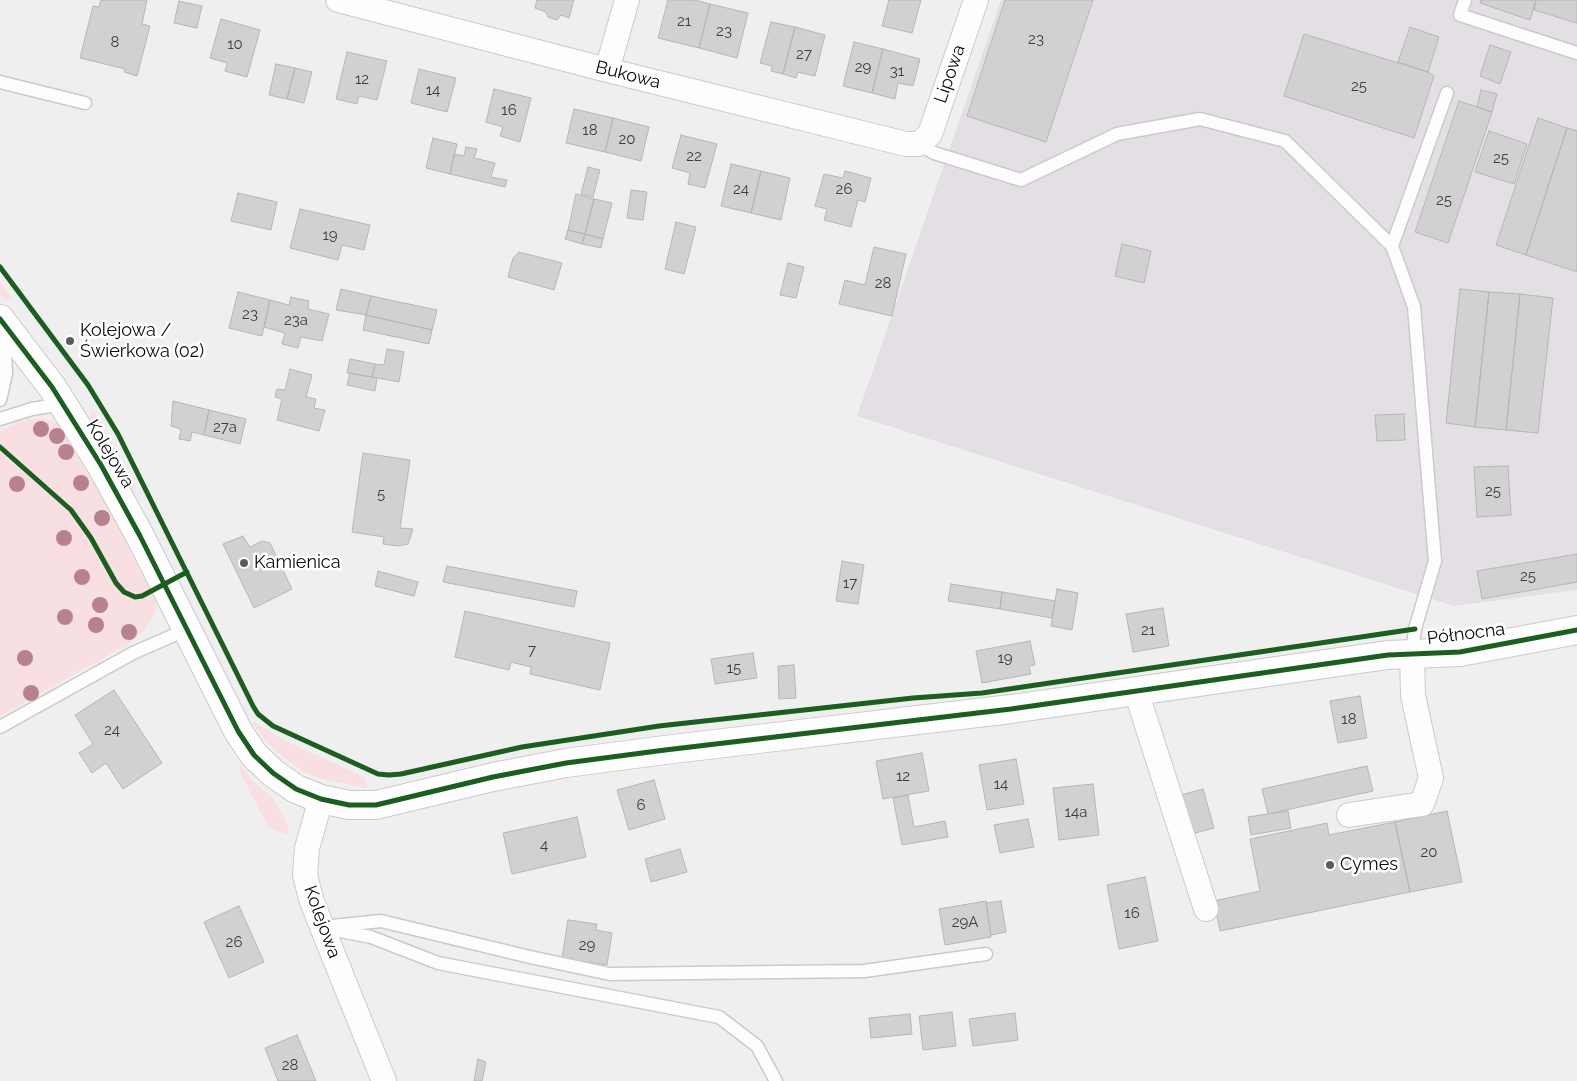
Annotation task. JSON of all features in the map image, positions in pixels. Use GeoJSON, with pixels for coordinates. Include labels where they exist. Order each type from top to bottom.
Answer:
{"type":"FeatureCollection","features":[{"type":"Feature","properties":{"kind":"street","name":"Bukowa"},"geometry":{"type":"LineString","coordinates":[[338,0],[607,70],[906,144],[920,144]]}},
{"type":"Feature","properties":{"kind":"street"},"geometry":{"type":"LineString","coordinates":[[607,70],[627,0]]}},
{"type":"Feature","properties":{"kind":"street","name":"Lipowa"},"geometry":{"type":"LineString","coordinates":[[920,144],[930,134],[976,0]]}},
{"type":"Feature","properties":{"kind":"street","name":"Kolejowa"},"geometry":{"type":"LineString","coordinates":[[0,319],[63,404],[125,506],[238,731],[254,755],[272,774],[296,789],[321,799],[307,848],[305,875],[311,899],[322,928],[384,1081]]}},
{"type":"Feature","properties":{"kind":"street","name":"Północna"},"geometry":{"type":"LineString","coordinates":[[321,799],[349,804],[376,805],[493,777],[566,763],[983,713],[1388,655],[1460,652],[1577,630]]}},
{"type":"Feature","properties":{"kind":"street"},"geometry":{"type":"LineString","coordinates":[[1349,815],[1422,804],[1431,778],[1413,695],[1412,654]]}},
{"type":"Feature","properties":{"kind":"street"},"geometry":{"type":"LineString","coordinates":[[1136,691],[1206,910]]}},
{"type":"Feature","properties":{"kind":"lane"},"geometry":{"type":"LineString","coordinates":[[1465,0],[1460,15],[1577,53]]}},
{"type":"Feature","properties":{"kind":"lane"},"geometry":{"type":"LineString","coordinates":[[0,82],[85,103]]}},
{"type":"Feature","properties":{"kind":"lane"},"geometry":{"type":"LineString","coordinates":[[1392,246],[1447,93]]}},
{"type":"Feature","properties":{"kind":"lane"},"geometry":{"type":"LineString","coordinates":[[920,144],[934,153],[1021,180],[1117,134],[1200,119],[1285,140],[1392,246],[1414,307],[1435,561],[1415,629],[1412,654]]}},
{"type":"Feature","properties":{"kind":"lane"},"geometry":{"type":"LineString","coordinates":[[0,332],[5,351],[6,374],[0,400]]}},
{"type":"Feature","properties":{"kind":"lane"},"geometry":{"type":"LineString","coordinates":[[0,419],[32,409],[63,404]]}},
{"type":"Feature","properties":{"kind":"lane"},"geometry":{"type":"LineString","coordinates":[[0,727],[133,653],[188,629]]}},
{"type":"Feature","properties":{"kind":"lane"},"geometry":{"type":"LineString","coordinates":[[322,928],[381,921],[610,974],[864,971],[986,954]]}},
{"type":"Feature","properties":{"kind":"lane"},"geometry":{"type":"LineString","coordinates":[[322,928],[371,937],[438,963],[719,1017],[758,1046],[776,1081]]}},
{"type":"Feature","properties":{"kind":"shaded area"},"geometry":{"type":"Polygon","coordinates":[[[1001,0],[1577,0],[1577,590],[1454,606],[857,416],[1001,0]]]}},
{"type":"Feature","properties":{"kind":"shaded area"},"geometry":{"type":"Polygon","coordinates":[[[0,282],[12,298],[9,300],[4,299],[0,294],[0,282]]]}},
{"type":"Feature","properties":{"kind":"shaded area"},"geometry":{"type":"Polygon","coordinates":[[[93,411],[99,419],[135,493],[90,418],[93,411]]]}},
{"type":"Feature","properties":{"kind":"shaded area"},"geometry":{"type":"Polygon","coordinates":[[[27,419],[45,419],[56,422],[107,504],[157,607],[146,628],[129,644],[0,716],[0,431],[27,419]]]}},
{"type":"Feature","properties":{"kind":"shaded area"},"geometry":{"type":"Polygon","coordinates":[[[255,722],[280,738],[364,777],[367,788],[318,778],[304,772],[279,754],[264,739],[253,724],[255,722]]]}},
{"type":"Feature","properties":{"kind":"shaded area"},"geometry":{"type":"Polygon","coordinates":[[[241,766],[254,782],[276,802],[287,824],[289,835],[273,830],[266,823],[238,768],[241,766]]]}},
{"type":"Feature","properties":{"kind":"building"},"geometry":{"type":"Polygon","coordinates":[[[101,0],[147,0],[142,24],[150,26],[137,76],[124,72],[125,69],[80,58],[93,6],[99,7],[101,0]]]}},
{"type":"Feature","properties":{"kind":"building"},"geometry":{"type":"Polygon","coordinates":[[[537,0],[574,0],[569,18],[561,15],[557,20],[548,17],[546,12],[535,8],[537,0]]]}},
{"type":"Feature","properties":{"kind":"building"},"geometry":{"type":"Polygon","coordinates":[[[668,0],[695,0],[710,4],[699,48],[658,38],[668,0]]]}},
{"type":"Feature","properties":{"kind":"building"},"geometry":{"type":"Polygon","coordinates":[[[889,0],[921,0],[912,33],[882,26],[889,0]]]}},
{"type":"Feature","properties":{"kind":"building"},"geometry":{"type":"Polygon","coordinates":[[[1005,0],[1093,0],[1046,142],[967,116],[1005,0]]]}},
{"type":"Feature","properties":{"kind":"building"},"geometry":{"type":"Polygon","coordinates":[[[1481,0],[1536,0],[1530,20],[1480,3],[1481,0]]]}},
{"type":"Feature","properties":{"kind":"building"},"geometry":{"type":"Polygon","coordinates":[[[1536,0],[1577,0],[1577,23],[1534,10],[1536,0]]]}},
{"type":"Feature","properties":{"kind":"building"},"geometry":{"type":"Polygon","coordinates":[[[179,1],[202,6],[197,28],[174,23],[179,1]]]}},
{"type":"Feature","properties":{"kind":"building"},"geometry":{"type":"Polygon","coordinates":[[[710,4],[748,13],[737,58],[699,48],[710,4]]]}},
{"type":"Feature","properties":{"kind":"building"},"geometry":{"type":"Polygon","coordinates":[[[221,19],[260,30],[247,77],[225,71],[227,63],[210,58],[221,19]]]}},
{"type":"Feature","properties":{"kind":"building"},"geometry":{"type":"Polygon","coordinates":[[[771,22],[795,27],[783,74],[771,71],[772,66],[760,63],[771,22]]]}},
{"type":"Feature","properties":{"kind":"building"},"geometry":{"type":"Polygon","coordinates":[[[795,27],[825,35],[815,76],[798,72],[796,78],[783,74],[795,27]]]}},
{"type":"Feature","properties":{"kind":"building"},"geometry":{"type":"Polygon","coordinates":[[[1410,27],[1439,37],[1428,72],[1398,62],[1410,27]]]}},
{"type":"Feature","properties":{"kind":"building"},"geometry":{"type":"Polygon","coordinates":[[[1304,34],[1428,72],[1434,76],[1414,138],[1284,96],[1304,34]]]}},
{"type":"Feature","properties":{"kind":"building"},"geometry":{"type":"Polygon","coordinates":[[[854,42],[883,49],[872,93],[843,86],[854,42]]]}},
{"type":"Feature","properties":{"kind":"building"},"geometry":{"type":"Polygon","coordinates":[[[1490,45],[1511,52],[1500,84],[1480,76],[1490,45]]]}},
{"type":"Feature","properties":{"kind":"building"},"geometry":{"type":"Polygon","coordinates":[[[883,49],[920,59],[913,86],[898,83],[895,99],[872,93],[883,49]]]}},
{"type":"Feature","properties":{"kind":"building"},"geometry":{"type":"Polygon","coordinates":[[[347,52],[387,61],[377,100],[359,96],[357,104],[336,99],[347,52]]]}},
{"type":"Feature","properties":{"kind":"building"},"geometry":{"type":"Polygon","coordinates":[[[276,64],[295,68],[287,99],[269,95],[276,64]]]}},
{"type":"Feature","properties":{"kind":"building"},"geometry":{"type":"Polygon","coordinates":[[[295,68],[312,72],[304,103],[287,99],[295,68]]]}},
{"type":"Feature","properties":{"kind":"building"},"geometry":{"type":"Polygon","coordinates":[[[419,69],[456,78],[447,112],[411,103],[419,69]]]}},
{"type":"Feature","properties":{"kind":"building"},"geometry":{"type":"Polygon","coordinates":[[[494,89],[531,98],[520,142],[500,136],[503,127],[486,122],[494,89]]]}},
{"type":"Feature","properties":{"kind":"building"},"geometry":{"type":"Polygon","coordinates":[[[1481,90],[1497,94],[1492,112],[1477,107],[1481,90]]]}},
{"type":"Feature","properties":{"kind":"building"},"geometry":{"type":"Polygon","coordinates":[[[1459,101],[1492,112],[1448,243],[1415,232],[1459,101]]]}},
{"type":"Feature","properties":{"kind":"building"},"geometry":{"type":"Polygon","coordinates":[[[574,109],[613,118],[605,152],[566,143],[574,109]]]}},
{"type":"Feature","properties":{"kind":"building"},"geometry":{"type":"Polygon","coordinates":[[[613,118],[649,127],[641,161],[605,152],[613,118]]]}},
{"type":"Feature","properties":{"kind":"building"},"geometry":{"type":"Polygon","coordinates":[[[1538,118],[1567,128],[1526,255],[1496,245],[1538,118]]]}},
{"type":"Feature","properties":{"kind":"building"},"geometry":{"type":"Polygon","coordinates":[[[1567,128],[1577,131],[1577,272],[1526,255],[1567,128]]]}},
{"type":"Feature","properties":{"kind":"building"},"geometry":{"type":"Polygon","coordinates":[[[1489,131],[1527,144],[1514,184],[1475,172],[1489,131]]]}},
{"type":"Feature","properties":{"kind":"building"},"geometry":{"type":"Polygon","coordinates":[[[681,135],[717,144],[705,188],[688,184],[690,173],[672,168],[681,135]]]}},
{"type":"Feature","properties":{"kind":"building"},"geometry":{"type":"Polygon","coordinates":[[[433,138],[457,144],[450,174],[426,168],[433,138]]]}},
{"type":"Feature","properties":{"kind":"building"},"geometry":{"type":"Polygon","coordinates":[[[466,147],[477,149],[474,158],[495,163],[491,177],[507,180],[505,187],[450,174],[454,154],[464,156],[466,147]]]}},
{"type":"Feature","properties":{"kind":"building"},"geometry":{"type":"Polygon","coordinates":[[[731,164],[761,171],[751,213],[721,206],[731,164]]]}},
{"type":"Feature","properties":{"kind":"building"},"geometry":{"type":"Polygon","coordinates":[[[588,167],[600,170],[593,197],[581,194],[588,167]]]}},
{"type":"Feature","properties":{"kind":"building"},"geometry":{"type":"Polygon","coordinates":[[[761,171],[790,178],[781,220],[751,213],[761,171]]]}},
{"type":"Feature","properties":{"kind":"building"},"geometry":{"type":"Polygon","coordinates":[[[845,171],[871,178],[865,202],[858,200],[851,227],[824,220],[827,209],[815,206],[824,174],[843,178],[845,171]]]}},
{"type":"Feature","properties":{"kind":"building"},"geometry":{"type":"Polygon","coordinates":[[[631,190],[647,192],[643,220],[627,218],[631,190]]]}},
{"type":"Feature","properties":{"kind":"building"},"geometry":{"type":"Polygon","coordinates":[[[238,193],[277,202],[271,230],[231,221],[238,193]]]}},
{"type":"Feature","properties":{"kind":"building"},"geometry":{"type":"Polygon","coordinates":[[[576,194],[594,199],[585,234],[568,230],[576,194]]]}},
{"type":"Feature","properties":{"kind":"building"},"geometry":{"type":"Polygon","coordinates":[[[594,199],[612,203],[603,239],[585,234],[594,199]]]}},
{"type":"Feature","properties":{"kind":"building"},"geometry":{"type":"Polygon","coordinates":[[[300,209],[370,225],[364,250],[342,245],[338,260],[290,248],[300,209]]]}},
{"type":"Feature","properties":{"kind":"building"},"geometry":{"type":"Polygon","coordinates":[[[676,222],[696,227],[684,274],[665,269],[676,222]]]}},
{"type":"Feature","properties":{"kind":"building"},"geometry":{"type":"Polygon","coordinates":[[[568,230],[585,234],[582,244],[565,239],[568,230]]]}},
{"type":"Feature","properties":{"kind":"building"},"geometry":{"type":"Polygon","coordinates":[[[585,234],[603,239],[601,248],[582,244],[585,234]]]}},
{"type":"Feature","properties":{"kind":"building"},"geometry":{"type":"Polygon","coordinates":[[[1122,244],[1151,251],[1144,283],[1115,276],[1122,244]]]}},
{"type":"Feature","properties":{"kind":"building"},"geometry":{"type":"Polygon","coordinates":[[[874,247],[906,254],[892,316],[839,304],[845,280],[865,285],[874,247]]]}},
{"type":"Feature","properties":{"kind":"building"},"geometry":{"type":"Polygon","coordinates":[[[519,252],[562,263],[554,290],[508,277],[513,258],[519,252]]]}},
{"type":"Feature","properties":{"kind":"building"},"geometry":{"type":"Polygon","coordinates":[[[788,263],[804,267],[796,298],[780,295],[788,263]]]}},
{"type":"Feature","properties":{"kind":"building"},"geometry":{"type":"Polygon","coordinates":[[[341,289],[371,296],[366,315],[336,310],[341,289]]]}},
{"type":"Feature","properties":{"kind":"building"},"geometry":{"type":"Polygon","coordinates":[[[1460,289],[1489,292],[1475,427],[1446,423],[1460,289]]]}},
{"type":"Feature","properties":{"kind":"building"},"geometry":{"type":"Polygon","coordinates":[[[238,292],[270,300],[262,336],[229,328],[238,292]]]}},
{"type":"Feature","properties":{"kind":"building"},"geometry":{"type":"Polygon","coordinates":[[[1489,292],[1520,294],[1506,430],[1475,427],[1489,292]]]}},
{"type":"Feature","properties":{"kind":"building"},"geometry":{"type":"Polygon","coordinates":[[[1520,294],[1553,298],[1538,433],[1506,430],[1520,294]]]}},
{"type":"Feature","properties":{"kind":"building"},"geometry":{"type":"Polygon","coordinates":[[[371,296],[437,310],[432,330],[366,315],[371,296]]]}},
{"type":"Feature","properties":{"kind":"building"},"geometry":{"type":"Polygon","coordinates":[[[291,297],[309,301],[308,309],[329,314],[322,341],[301,337],[298,348],[282,344],[285,333],[264,327],[270,300],[289,305],[291,297]]]}},
{"type":"Feature","properties":{"kind":"building"},"geometry":{"type":"Polygon","coordinates":[[[366,315],[432,330],[429,344],[363,330],[366,315]]]}},
{"type":"Feature","properties":{"kind":"building"},"geometry":{"type":"Polygon","coordinates":[[[387,349],[404,352],[399,382],[372,377],[375,364],[384,365],[387,349]]]}},
{"type":"Feature","properties":{"kind":"building"},"geometry":{"type":"Polygon","coordinates":[[[350,359],[375,364],[372,377],[347,373],[350,359]]]}},
{"type":"Feature","properties":{"kind":"building"},"geometry":{"type":"Polygon","coordinates":[[[290,369],[312,375],[306,397],[316,399],[314,408],[325,410],[319,431],[277,420],[282,399],[275,397],[277,389],[285,390],[290,369]]]}},
{"type":"Feature","properties":{"kind":"building"},"geometry":{"type":"Polygon","coordinates":[[[350,373],[377,378],[375,391],[347,385],[350,373]]]}},
{"type":"Feature","properties":{"kind":"building"},"geometry":{"type":"Polygon","coordinates":[[[173,401],[209,410],[204,435],[192,432],[190,441],[179,439],[181,429],[171,426],[173,401]]]}},
{"type":"Feature","properties":{"kind":"building"},"geometry":{"type":"Polygon","coordinates":[[[209,410],[246,419],[240,444],[204,435],[209,410]]]}},
{"type":"Feature","properties":{"kind":"building"},"geometry":{"type":"Polygon","coordinates":[[[1404,414],[1405,440],[1377,441],[1375,415],[1404,414]]]}},
{"type":"Feature","properties":{"kind":"building"},"geometry":{"type":"Polygon","coordinates":[[[363,453],[410,460],[400,528],[413,529],[408,544],[398,546],[383,544],[384,537],[352,532],[363,453]]]}},
{"type":"Feature","properties":{"kind":"building"},"geometry":{"type":"Polygon","coordinates":[[[1508,466],[1511,515],[1477,517],[1474,467],[1508,466]]]}},
{"type":"Feature","properties":{"kind":"building"},"geometry":{"type":"Polygon","coordinates":[[[243,536],[250,547],[262,541],[270,543],[292,589],[254,608],[223,544],[243,536]]]}},
{"type":"Feature","properties":{"kind":"building"},"geometry":{"type":"Polygon","coordinates":[[[1577,554],[1577,582],[1482,599],[1477,571],[1577,554]]]}},
{"type":"Feature","properties":{"kind":"building"},"geometry":{"type":"Polygon","coordinates":[[[842,561],[864,565],[858,604],[836,601],[842,561]]]}},
{"type":"Feature","properties":{"kind":"building"},"geometry":{"type":"Polygon","coordinates":[[[447,566],[577,591],[574,607],[443,582],[447,566]]]}},
{"type":"Feature","properties":{"kind":"building"},"geometry":{"type":"Polygon","coordinates":[[[378,571],[418,582],[414,596],[375,586],[378,571]]]}},
{"type":"Feature","properties":{"kind":"building"},"geometry":{"type":"Polygon","coordinates":[[[951,584],[1002,592],[1000,609],[948,601],[951,584]]]}},
{"type":"Feature","properties":{"kind":"building"},"geometry":{"type":"Polygon","coordinates":[[[1057,589],[1078,593],[1072,630],[1051,626],[1057,589]]]}},
{"type":"Feature","properties":{"kind":"building"},"geometry":{"type":"Polygon","coordinates":[[[1002,592],[1055,601],[1052,618],[1000,609],[1002,592]]]}},
{"type":"Feature","properties":{"kind":"building"},"geometry":{"type":"Polygon","coordinates":[[[1163,608],[1169,646],[1133,652],[1126,614],[1163,608]]]}},
{"type":"Feature","properties":{"kind":"building"},"geometry":{"type":"Polygon","coordinates":[[[465,611],[610,643],[600,690],[530,674],[531,667],[511,662],[509,670],[455,657],[465,611]]]}},
{"type":"Feature","properties":{"kind":"building"},"geometry":{"type":"Polygon","coordinates":[[[1030,641],[1035,665],[1029,666],[1031,674],[982,683],[976,651],[1030,641]]]}},
{"type":"Feature","properties":{"kind":"building"},"geometry":{"type":"Polygon","coordinates":[[[753,653],[757,678],[715,684],[711,659],[753,653]]]}},
{"type":"Feature","properties":{"kind":"building"},"geometry":{"type":"Polygon","coordinates":[[[794,665],[796,698],[779,699],[778,666],[794,665]]]}},
{"type":"Feature","properties":{"kind":"building"},"geometry":{"type":"Polygon","coordinates":[[[114,690],[162,763],[123,789],[106,763],[92,773],[79,753],[93,744],[75,715],[114,690]]]}},
{"type":"Feature","properties":{"kind":"building"},"geometry":{"type":"Polygon","coordinates":[[[1360,696],[1367,738],[1338,743],[1330,701],[1360,696]]]}},
{"type":"Feature","properties":{"kind":"building"},"geometry":{"type":"Polygon","coordinates":[[[922,753],[929,791],[883,799],[876,761],[922,753]]]}},
{"type":"Feature","properties":{"kind":"building"},"geometry":{"type":"Polygon","coordinates":[[[1016,759],[1024,804],[987,810],[979,765],[1016,759]]]}},
{"type":"Feature","properties":{"kind":"building"},"geometry":{"type":"Polygon","coordinates":[[[1367,766],[1373,791],[1268,814],[1262,789],[1367,766]]]}},
{"type":"Feature","properties":{"kind":"building"},"geometry":{"type":"Polygon","coordinates":[[[654,780],[665,819],[629,830],[617,790],[654,780]]]}},
{"type":"Feature","properties":{"kind":"building"},"geometry":{"type":"Polygon","coordinates":[[[1093,784],[1099,835],[1059,840],[1053,788],[1093,784]]]}},
{"type":"Feature","properties":{"kind":"building"},"geometry":{"type":"Polygon","coordinates":[[[1203,789],[1214,828],[1184,836],[1173,797],[1203,789]]]}},
{"type":"Feature","properties":{"kind":"building"},"geometry":{"type":"Polygon","coordinates":[[[908,795],[914,827],[945,821],[948,837],[902,845],[893,798],[908,795]]]}},
{"type":"Feature","properties":{"kind":"building"},"geometry":{"type":"Polygon","coordinates":[[[1288,811],[1291,828],[1251,835],[1248,817],[1288,811]]]}},
{"type":"Feature","properties":{"kind":"building","name":"Cymes"},"geometry":{"type":"Polygon","coordinates":[[[1447,811],[1462,882],[1410,892],[1395,822],[1447,811]]]}},
{"type":"Feature","properties":{"kind":"building"},"geometry":{"type":"Polygon","coordinates":[[[577,817],[586,857],[512,874],[503,833],[577,817]]]}},
{"type":"Feature","properties":{"kind":"building"},"geometry":{"type":"Polygon","coordinates":[[[1028,819],[1034,847],[1000,853],[994,825],[1028,819]]]}},
{"type":"Feature","properties":{"kind":"building","name":"Cymes"},"geometry":{"type":"Polygon","coordinates":[[[1395,822],[1410,892],[1220,931],[1214,901],[1260,891],[1250,839],[1327,823],[1329,835],[1395,822]]]}},
{"type":"Feature","properties":{"kind":"building"},"geometry":{"type":"Polygon","coordinates":[[[680,849],[687,872],[651,882],[645,859],[680,849]]]}},
{"type":"Feature","properties":{"kind":"building"},"geometry":{"type":"Polygon","coordinates":[[[1145,877],[1158,941],[1119,949],[1107,885],[1145,877]]]}},
{"type":"Feature","properties":{"kind":"building"},"geometry":{"type":"Polygon","coordinates":[[[986,901],[991,937],[945,945],[939,909],[986,901]]]}},
{"type":"Feature","properties":{"kind":"building"},"geometry":{"type":"Polygon","coordinates":[[[1001,901],[1006,932],[991,935],[986,903],[1001,901]]]}},
{"type":"Feature","properties":{"kind":"building"},"geometry":{"type":"Polygon","coordinates":[[[239,906],[264,962],[229,978],[204,922],[239,906]]]}},
{"type":"Feature","properties":{"kind":"building"},"geometry":{"type":"Polygon","coordinates":[[[568,920],[597,924],[596,930],[612,933],[607,965],[562,958],[568,920]]]}},
{"type":"Feature","properties":{"kind":"building"},"geometry":{"type":"Polygon","coordinates":[[[952,1012],[956,1046],[923,1050],[919,1016],[952,1012]]]}},
{"type":"Feature","properties":{"kind":"building"},"geometry":{"type":"Polygon","coordinates":[[[1015,1013],[1018,1040],[973,1046],[969,1019],[1015,1013]]]}},
{"type":"Feature","properties":{"kind":"building"},"geometry":{"type":"Polygon","coordinates":[[[910,1014],[912,1034],[871,1038],[869,1018],[910,1014]]]}},
{"type":"Feature","properties":{"kind":"building"},"geometry":{"type":"Polygon","coordinates":[[[297,1035],[316,1081],[278,1081],[265,1048],[297,1035]]]}},
{"type":"Feature","properties":{"kind":"building"},"geometry":{"type":"Polygon","coordinates":[[[478,1059],[486,1062],[482,1081],[474,1081],[478,1059]]]}},
{"type":"Feature","properties":{"kind":"cycle path"},"geometry":{"type":"LineString","coordinates":[[0,267],[88,385],[118,434],[258,714],[273,726],[378,774],[401,774],[522,747],[659,726],[913,698],[982,693],[1415,629]]}},
{"type":"Feature","properties":{"kind":"cycle path"},"geometry":{"type":"LineString","coordinates":[[0,319],[52,387],[101,465],[140,536],[238,731],[254,755],[273,773],[296,789],[321,799],[349,805],[376,805],[493,777],[566,763],[1011,709],[1388,655],[1460,652],[1577,630]]}},
{"type":"Feature","properties":{"kind":"cycle path"},"geometry":{"type":"LineString","coordinates":[[0,447],[71,510],[91,538],[116,583],[124,592],[135,597],[142,596],[187,572]]}},
{"type":"Feature","properties":{"kind":"place","name":"Kolejowa / Świerkowa (02)"},"geometry":{"type":"Point","coordinates":[70,341]}},
{"type":"Feature","properties":{"kind":"place","name":"Kamienica"},"geometry":{"type":"Point","coordinates":[244,563]}},
{"type":"Feature","properties":{"kind":"place","name":"Cymes"},"geometry":{"type":"Point","coordinates":[1330,865]}}]}
